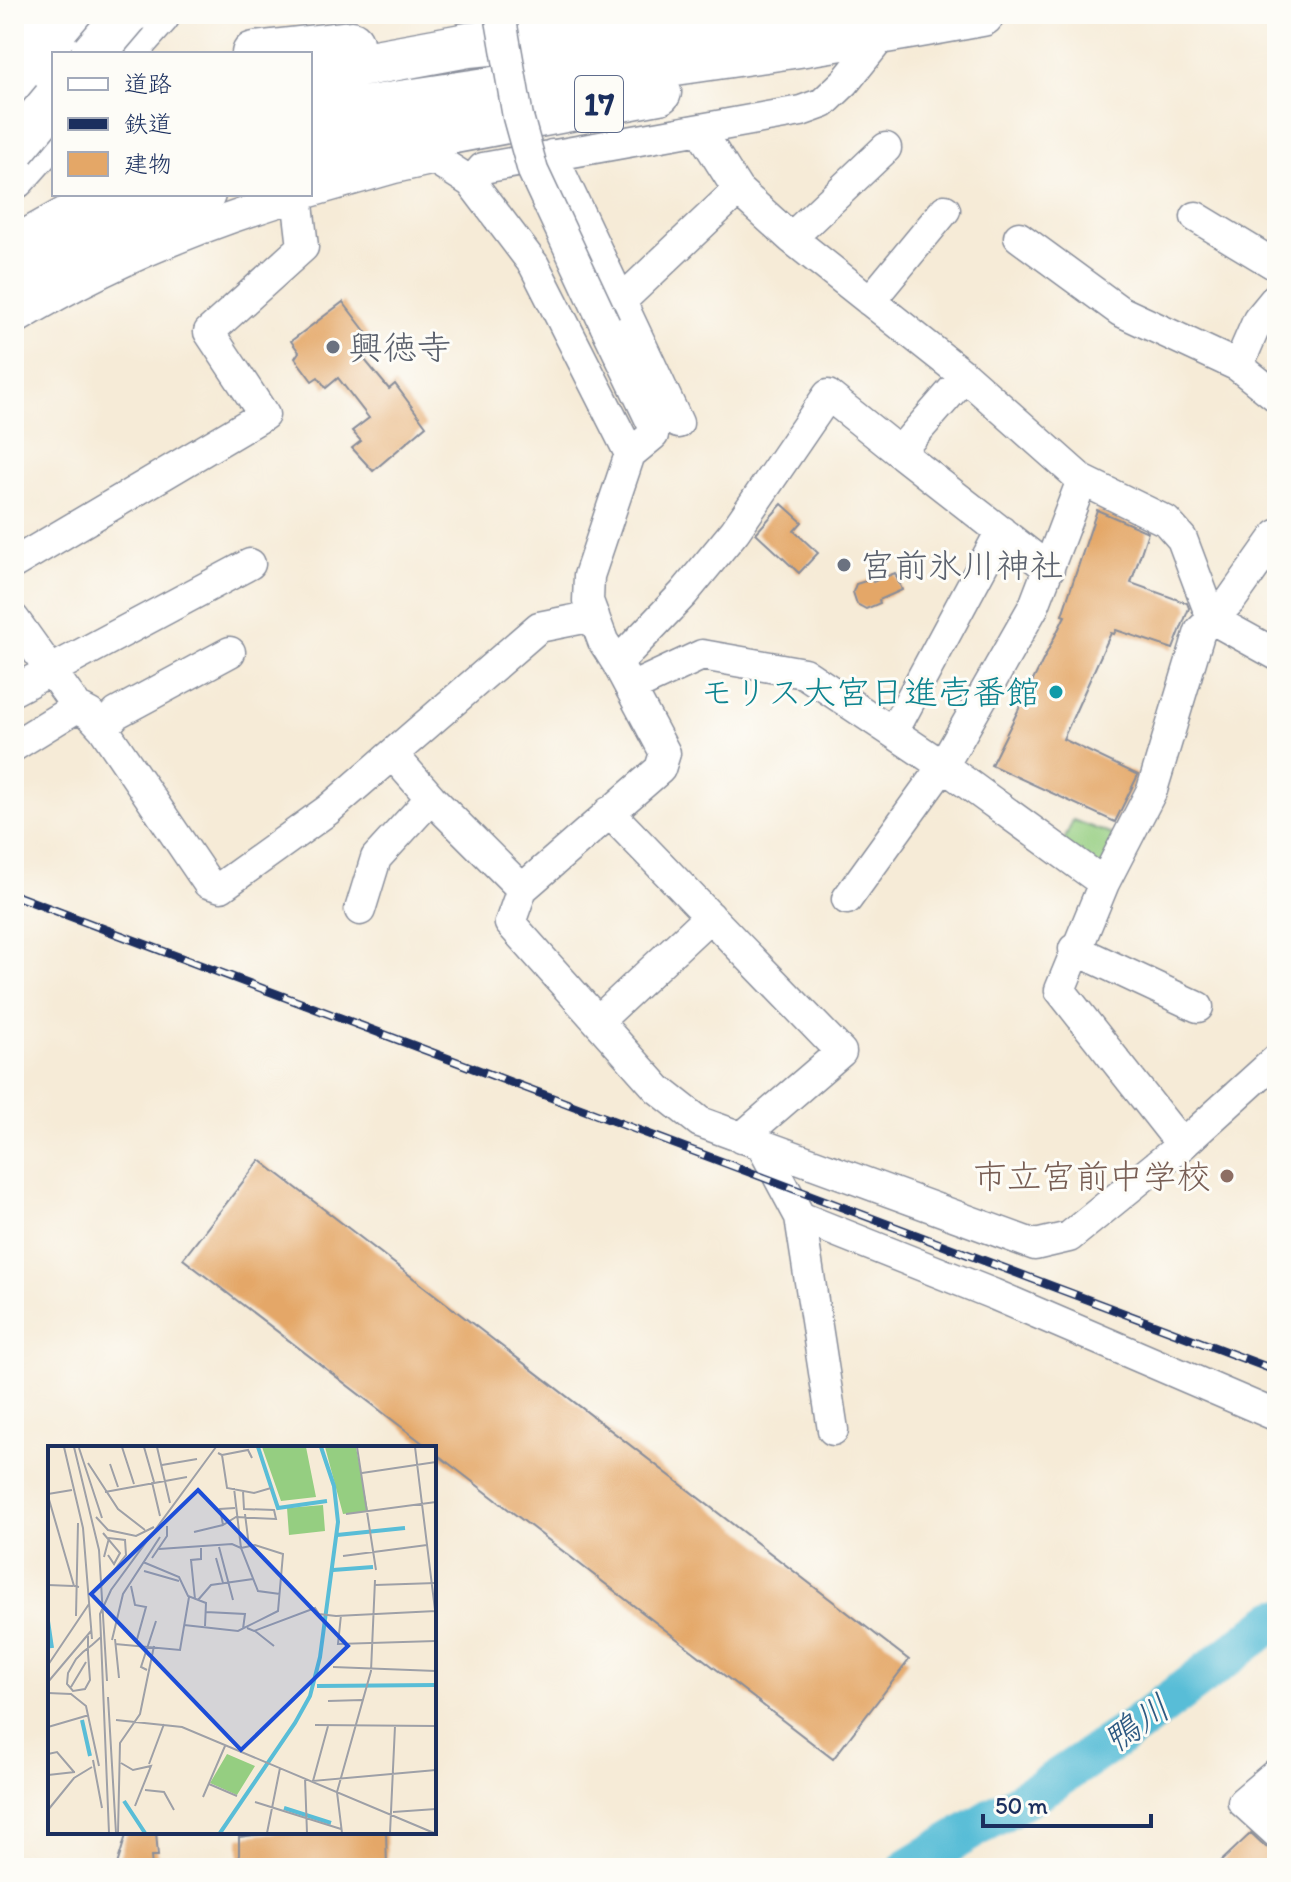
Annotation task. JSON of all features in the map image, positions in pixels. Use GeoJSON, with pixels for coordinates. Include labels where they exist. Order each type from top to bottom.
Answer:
{"type":"FeatureCollection","features":[{"type":"Feature","properties":{"kind":"highway"},"geometry":{"type":"LineString","coordinates":[[95,52],[127,14]]}},
{"type":"Feature","properties":{"kind":"highway"},"geometry":{"type":"LineString","coordinates":[[56,52],[148,14]]}},
{"type":"Feature","properties":{"kind":"highway"},"geometry":{"type":"LineString","coordinates":[[124,52],[158,14]]}},
{"type":"Feature","properties":{"kind":"highway"},"geometry":{"type":"LineString","coordinates":[[312,74],[468,45],[807,14]]}},
{"type":"Feature","properties":{"kind":"highway"},"geometry":{"type":"LineString","coordinates":[[312,118],[885,32],[982,14]]}},
{"type":"Feature","properties":{"kind":"highway","name":"17"},"geometry":{"type":"LineString","coordinates":[[312,183],[404,149],[580,108],[823,58],[885,32]]}},
{"type":"Feature","properties":{"kind":"highway"},"geometry":{"type":"LineString","coordinates":[[272,52],[406,37],[468,45]]}},
{"type":"Feature","properties":{"kind":"highway"},"geometry":{"type":"LineString","coordinates":[[14,82],[39,59]]}},
{"type":"Feature","properties":{"kind":"highway"},"geometry":{"type":"LineString","coordinates":[[14,97],[39,59]]}},
{"type":"Feature","properties":{"kind":"highway"},"geometry":{"type":"LineString","coordinates":[[14,148],[52,102]]}},
{"type":"Feature","properties":{"kind":"highway"},"geometry":{"type":"LineString","coordinates":[[14,141],[52,130]]}},
{"type":"Feature","properties":{"kind":"highway"},"geometry":{"type":"LineString","coordinates":[[14,180],[52,132]]}},
{"type":"Feature","properties":{"kind":"highway"},"geometry":{"type":"LineString","coordinates":[[312,150],[404,149]]}},
{"type":"Feature","properties":{"kind":"highway"},"geometry":{"type":"LineString","coordinates":[[14,180],[52,173]]}},
{"type":"Feature","properties":{"kind":"highway"},"geometry":{"type":"LineString","coordinates":[[14,249],[76,214],[127,196]]}},
{"type":"Feature","properties":{"kind":"highway"},"geometry":{"type":"LineString","coordinates":[[14,288],[96,241],[198,196]]}},
{"type":"Feature","properties":{"kind":"street"},"geometry":{"type":"LineString","coordinates":[[500,14],[518,117],[533,171],[678,423]]}},
{"type":"Feature","properties":{"kind":"street"},"geometry":{"type":"LineString","coordinates":[[471,182],[483,168],[801,111],[823,103],[845,82],[885,32]]}},
{"type":"Feature","properties":{"kind":"street"},"geometry":{"type":"LineString","coordinates":[[700,130],[738,190],[791,238],[965,376],[1082,480],[1166,521],[1182,539],[1212,619],[1277,655]]}},
{"type":"Feature","properties":{"kind":"street"},"geometry":{"type":"LineString","coordinates":[[791,238],[886,148]]}},
{"type":"Feature","properties":{"kind":"street"},"geometry":{"type":"LineString","coordinates":[[312,183],[404,149],[471,182],[534,265],[630,454]]}},
{"type":"Feature","properties":{"kind":"street"},"geometry":{"type":"LineString","coordinates":[[552,155],[654,427],[653,435],[630,454],[589,576],[588,601],[603,641],[665,753],[660,769],[522,889],[510,923],[658,1089],[700,1122],[1035,1245],[1069,1237],[1182,1145],[1277,1059]]}},
{"type":"Feature","properties":{"kind":"street"},"geometry":{"type":"LineString","coordinates":[[613,313],[738,190]]}},
{"type":"Feature","properties":{"kind":"street"},"geometry":{"type":"LineString","coordinates":[[14,320],[98,273],[157,245],[280,196]]}},
{"type":"Feature","properties":{"kind":"street"},"geometry":{"type":"LineString","coordinates":[[14,563],[264,415],[209,332],[303,247],[305,196]]}},
{"type":"Feature","properties":{"kind":"street"},"geometry":{"type":"LineString","coordinates":[[870,301],[945,210]]}},
{"type":"Feature","properties":{"kind":"street"},"geometry":{"type":"LineString","coordinates":[[1196,217],[1277,266]]}},
{"type":"Feature","properties":{"kind":"street"},"geometry":{"type":"LineString","coordinates":[[1019,237],[1120,311],[1238,366],[1277,397]]}},
{"type":"Feature","properties":{"kind":"street"},"geometry":{"type":"LineString","coordinates":[[1238,366],[1258,320],[1277,297]]}},
{"type":"Feature","properties":{"kind":"street"},"geometry":{"type":"LineString","coordinates":[[899,452],[965,376]]}},
{"type":"Feature","properties":{"kind":"street"},"geometry":{"type":"LineString","coordinates":[[624,675],[683,594],[735,531],[828,395],[1049,569]]}},
{"type":"Feature","properties":{"kind":"street"},"geometry":{"type":"LineString","coordinates":[[847,899],[943,766],[1034,606],[1082,480]]}},
{"type":"Feature","properties":{"kind":"street"},"geometry":{"type":"LineString","coordinates":[[893,732],[1001,531]]}},
{"type":"Feature","properties":{"kind":"street"},"geometry":{"type":"LineString","coordinates":[[1182,1145],[1060,990],[1074,949],[1104,883],[1152,790],[1200,631],[1231,600],[1277,535]]}},
{"type":"Feature","properties":{"kind":"street"},"geometry":{"type":"LineString","coordinates":[[14,690],[250,564]]}},
{"type":"Feature","properties":{"kind":"street"},"geometry":{"type":"LineString","coordinates":[[16,624],[77,707],[90,714],[103,728],[208,883],[221,887],[328,810],[539,627],[594,616]]}},
{"type":"Feature","properties":{"kind":"street"},"geometry":{"type":"LineString","coordinates":[[103,728],[117,713],[230,652]]}},
{"type":"Feature","properties":{"kind":"street"},"geometry":{"type":"LineString","coordinates":[[624,675],[702,655],[804,673],[943,766],[1104,883]]}},
{"type":"Feature","properties":{"kind":"street"},"geometry":{"type":"LineString","coordinates":[[14,746],[77,707]]}},
{"type":"Feature","properties":{"kind":"street"},"geometry":{"type":"LineString","coordinates":[[393,755],[431,798],[522,889]]}},
{"type":"Feature","properties":{"kind":"street"},"geometry":{"type":"LineString","coordinates":[[360,910],[376,858],[431,798]]}},
{"type":"Feature","properties":{"kind":"street"},"geometry":{"type":"LineString","coordinates":[[609,812],[841,1052],[752,1142]]}},
{"type":"Feature","properties":{"kind":"street"},"geometry":{"type":"LineString","coordinates":[[598,1021],[710,916]]}},
{"type":"Feature","properties":{"kind":"street"},"geometry":{"type":"LineString","coordinates":[[1074,949],[1198,1007]]}},
{"type":"Feature","properties":{"kind":"street"},"geometry":{"type":"LineString","coordinates":[[752,1142],[800,1217],[833,1430]]}},
{"type":"Feature","properties":{"kind":"street"},"geometry":{"type":"LineString","coordinates":[[800,1217],[993,1294],[1277,1416]]}},
{"type":"Feature","properties":{"kind":"street"},"geometry":{"type":"LineString","coordinates":[[1277,1773],[1243,1802],[1277,1833]]}},
{"type":"Feature","properties":{"kind":"green space"},"geometry":{"type":"Polygon","coordinates":[[[1073,820],[1118,837],[1099,872],[1063,843],[1073,820]]]}},
{"type":"Feature","properties":{"kind":"building"},"geometry":{"type":"Polygon","coordinates":[[[343,302],[378,348],[364,359],[389,389],[395,384],[426,426],[373,471],[352,448],[361,441],[352,431],[369,418],[338,378],[326,388],[318,377],[312,381],[295,358],[299,352],[291,341],[343,302]]]}},
{"type":"Feature","properties":{"kind":"building"},"geometry":{"type":"Polygon","coordinates":[[[782,504],[802,522],[794,531],[818,553],[799,573],[756,533],[782,504]]]}},
{"type":"Feature","properties":{"kind":"building"},"geometry":{"type":"Polygon","coordinates":[[[1097,510],[1148,532],[1131,583],[1187,603],[1189,608],[1173,649],[1116,630],[1114,634],[1111,633],[1063,739],[1138,775],[1115,822],[991,765],[1065,616],[1062,615],[1097,510]]]}},
{"type":"Feature","properties":{"kind":"building"},"geometry":{"type":"Polygon","coordinates":[[[895,573],[902,590],[866,609],[857,604],[853,592],[856,584],[872,579],[873,582],[895,573]]]}},
{"type":"Feature","properties":{"kind":"building"},"geometry":{"type":"Polygon","coordinates":[[[260,1160],[909,1660],[833,1759],[436,1454],[436,1446],[426,1446],[183,1259],[260,1160]]]}},
{"type":"Feature","properties":{"kind":"building"},"geometry":{"type":"Polygon","coordinates":[[[1251,1833],[1266,1847],[1277,1850],[1277,1863],[1272,1868],[1214,1868],[1251,1833]]]}},
{"type":"Feature","properties":{"kind":"building"},"geometry":{"type":"Polygon","coordinates":[[[126,1834],[156,1834],[158,1856],[151,1856],[152,1868],[116,1868],[126,1834]]]}},
{"type":"Feature","properties":{"kind":"building"},"geometry":{"type":"Polygon","coordinates":[[[263,1834],[386,1834],[387,1868],[239,1868],[239,1837],[263,1834]]]}},
{"type":"Feature","properties":{"kind":"waterway","name":"鴨川"},"geometry":{"type":"LineString","coordinates":[[908,1868],[1052,1782],[1136,1726],[1277,1619]]}},
{"type":"Feature","properties":{"kind":"railway"},"geometry":{"type":"LineString","coordinates":[[14,895],[1277,1371]]}},
{"type":"Feature","properties":{"kind":"place","name":"興徳寺"},"geometry":{"type":"Point","coordinates":[333,347]}},
{"type":"Feature","properties":{"kind":"place","name":"宮前氷川神社"},"geometry":{"type":"Point","coordinates":[844,565]}},
{"type":"Feature","properties":{"kind":"place","name":"モリス大宮日進壱番館"},"geometry":{"type":"Point","coordinates":[1056,692]}},
{"type":"Feature","properties":{"kind":"place","name":"市立宮前中学校"},"geometry":{"type":"Point","coordinates":[1227,1176]}}]}
